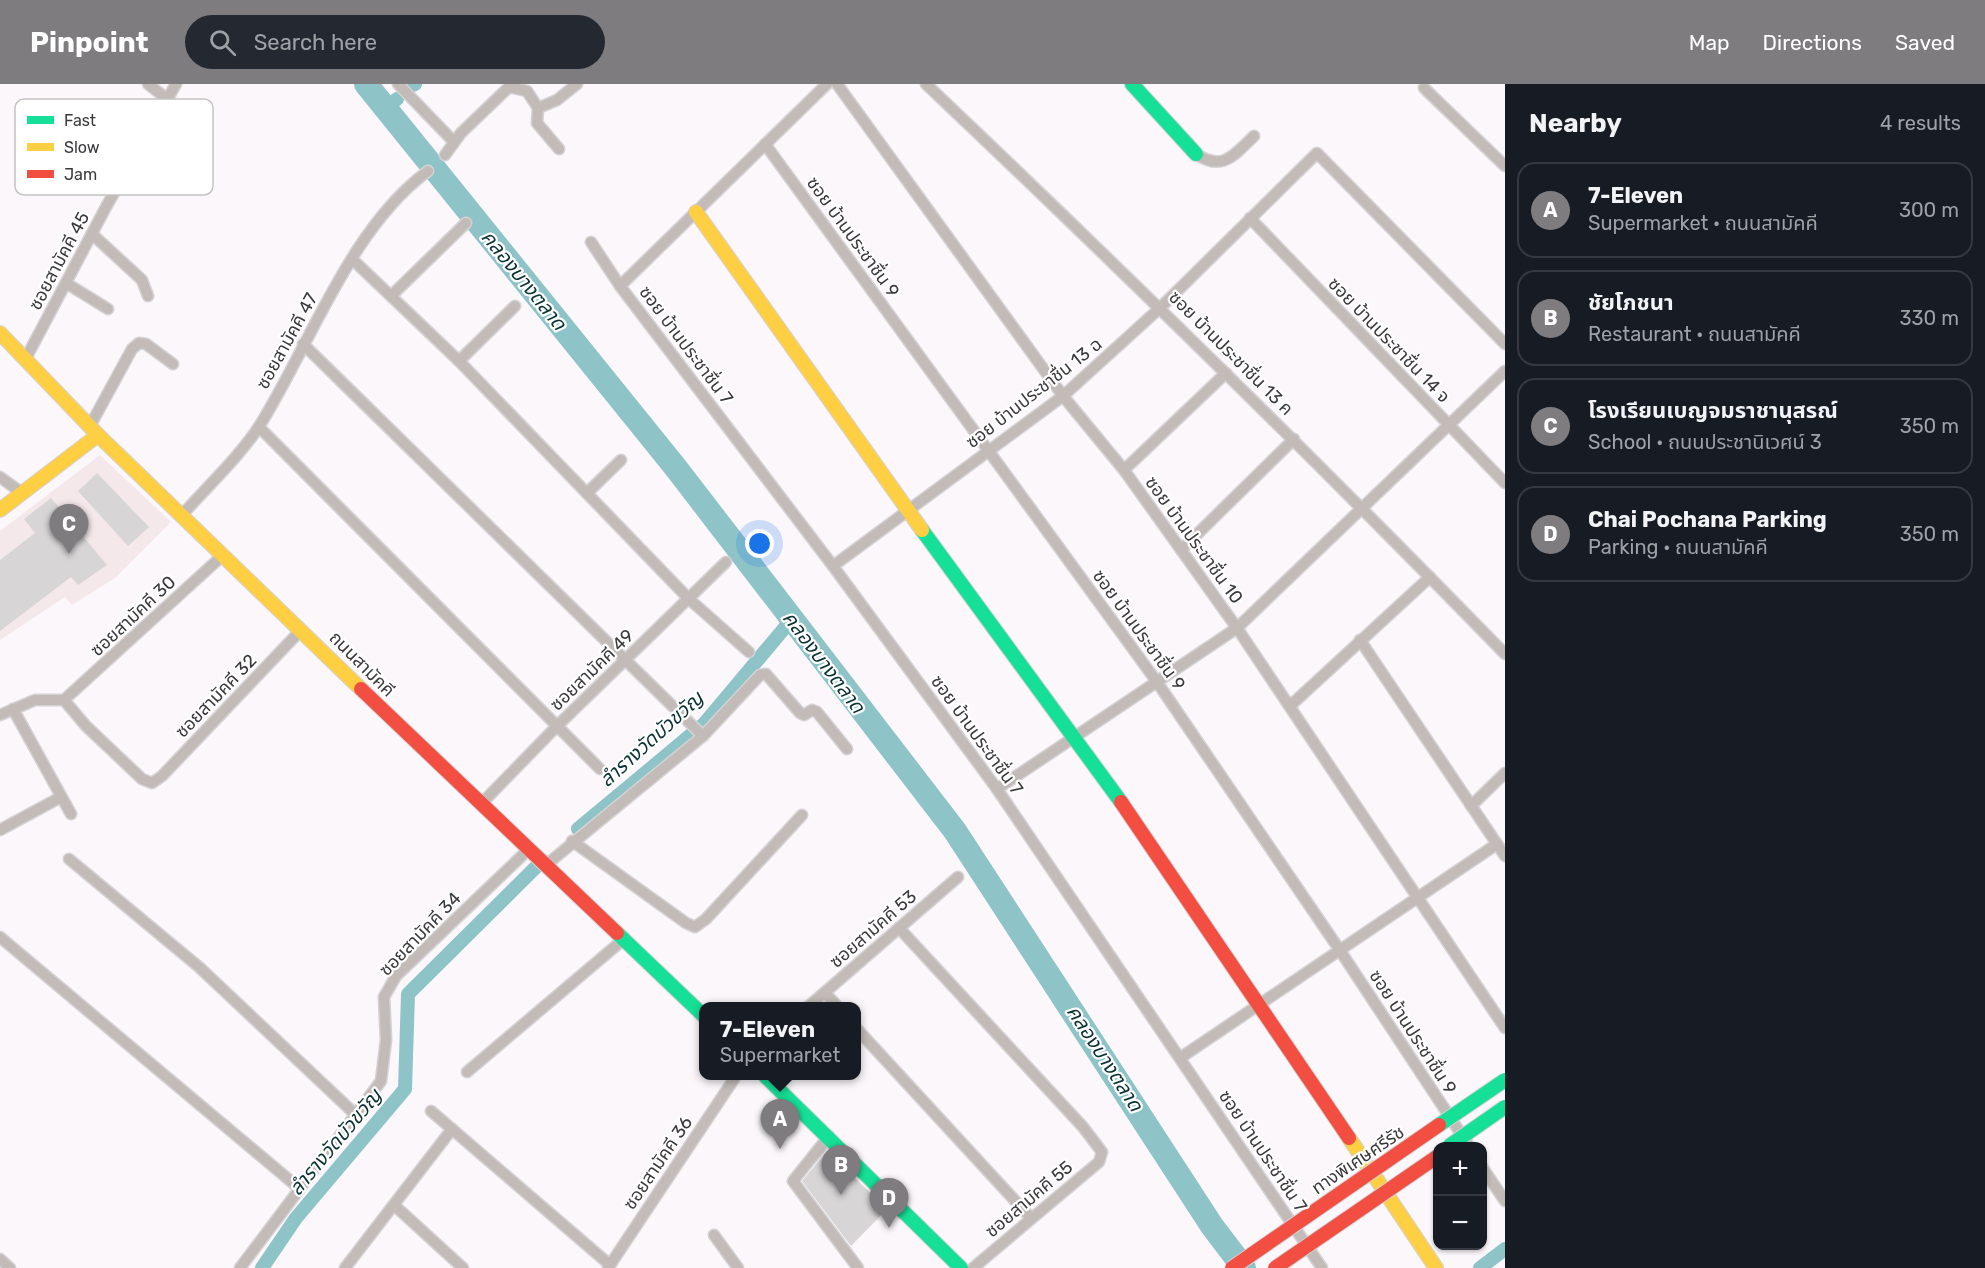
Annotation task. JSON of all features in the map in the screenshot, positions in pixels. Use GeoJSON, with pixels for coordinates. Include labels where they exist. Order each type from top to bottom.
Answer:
{"type":"FeatureCollection","features":[{"type":"Feature","properties":{"kind":"main road"},"geometry":{"type":"LineString","coordinates":[[1132,84],[1196,154]]}},
{"type":"Feature","properties":{"kind":"main road"},"geometry":{"type":"LineString","coordinates":[[696,212],[908,511],[1075,736],[1260,1003],[1437,1268]]}},
{"type":"Feature","properties":{"kind":"main road","name":"ถนนสามัคคี"},"geometry":{"type":"LineString","coordinates":[[0,333],[94,430],[222,556],[699,1011]]}},
{"type":"Feature","properties":{"kind":"main road"},"geometry":{"type":"LineString","coordinates":[[0,510],[94,430]]}},
{"type":"Feature","properties":{"kind":"main road"},"geometry":{"type":"LineString","coordinates":[[769,1080],[830,1136],[961,1268]]}},
{"type":"Feature","properties":{"kind":"main road","name":"ทางพิเศษศรีรัช"},"geometry":{"type":"LineString","coordinates":[[1232,1268],[1505,1080]]}},
{"type":"Feature","properties":{"kind":"main road"},"geometry":{"type":"LineString","coordinates":[[1455,1142],[1505,1107]]}},
{"type":"Feature","properties":{"kind":"main road"},"geometry":{"type":"LineString","coordinates":[[1275,1268],[1433,1159]]}},
{"type":"Feature","properties":{"kind":"street"},"geometry":{"type":"LineString","coordinates":[[148,84],[167,99]]}},
{"type":"Feature","properties":{"kind":"street","name":"ซอยสามัคคี 45"},"geometry":{"type":"LineString","coordinates":[[167,99],[176,84]]}},
{"type":"Feature","properties":{"kind":"street"},"geometry":{"type":"LineString","coordinates":[[398,84],[454,142]]}},
{"type":"Feature","properties":{"kind":"street"},"geometry":{"type":"LineString","coordinates":[[538,108],[557,100],[577,84]]}},
{"type":"Feature","properties":{"kind":"street"},"geometry":{"type":"LineString","coordinates":[[620,286],[827,84]]}},
{"type":"Feature","properties":{"kind":"street","name":"ซอย บ้านประชาชื่น 10"},"geometry":{"type":"LineString","coordinates":[[837,84],[1063,396],[1124,470],[1238,628],[1505,1028]]}},
{"type":"Feature","properties":{"kind":"street","name":"ซอย บ้านประชาชื่น 13 ค"},"geometry":{"type":"LineString","coordinates":[[926,84],[1161,307],[1364,508],[1505,654]]}},
{"type":"Feature","properties":{"kind":"street"},"geometry":{"type":"LineString","coordinates":[[445,155],[454,142],[509,87],[526,91],[538,108],[537,123],[559,149]]}},
{"type":"Feature","properties":{"kind":"street"},"geometry":{"type":"LineString","coordinates":[[1424,88],[1505,166]]}},
{"type":"Feature","properties":{"kind":"street"},"geometry":{"type":"LineString","coordinates":[[1196,154],[1209,163],[1219,162],[1232,157],[1254,136]]}},
{"type":"Feature","properties":{"kind":"street","name":"ซอย บ้านประชาชื่น 9"},"geometry":{"type":"LineString","coordinates":[[765,144],[1157,682],[1339,949],[1466,1142]]}},
{"type":"Feature","properties":{"kind":"street","name":"ซอย บ้านประชาชื่น 13 ฉ"},"geometry":{"type":"LineString","coordinates":[[833,566],[1063,396],[1161,307],[1317,153],[1505,344]]}},
{"type":"Feature","properties":{"kind":"street","name":"ซอยสามัคคี 47"},"geometry":{"type":"LineString","coordinates":[[182,515],[259,427],[303,344],[352,260],[377,225],[416,180],[428,171]]}},
{"type":"Feature","properties":{"kind":"street","name":"ซอยสามัคคี 45"},"geometry":{"type":"LineString","coordinates":[[25,360],[114,195]]}},
{"type":"Feature","properties":{"kind":"street","name":"ซอย บ้านประชาชื่น 14 จ"},"geometry":{"type":"LineString","coordinates":[[1250,218],[1505,483]]}},
{"type":"Feature","properties":{"kind":"street"},"geometry":{"type":"LineString","coordinates":[[391,296],[466,223]]}},
{"type":"Feature","properties":{"kind":"street"},"geometry":{"type":"LineString","coordinates":[[92,234],[142,280],[147,296]]}},
{"type":"Feature","properties":{"kind":"street","name":"ซอย บ้านประชาชื่น 7"},"geometry":{"type":"LineString","coordinates":[[591,242],[620,286],[833,566],[997,789],[1320,1265]]}},
{"type":"Feature","properties":{"kind":"street"},"geometry":{"type":"LineString","coordinates":[[352,260],[459,361],[689,599],[749,652]]}},
{"type":"Feature","properties":{"kind":"street"},"geometry":{"type":"LineString","coordinates":[[66,283],[108,309]]}},
{"type":"Feature","properties":{"kind":"street"},"geometry":{"type":"LineString","coordinates":[[459,361],[514,306]]}},
{"type":"Feature","properties":{"kind":"street"},"geometry":{"type":"LineString","coordinates":[[94,430],[132,349],[139,343],[146,344],[173,363]]}},
{"type":"Feature","properties":{"kind":"street"},"geometry":{"type":"LineString","coordinates":[[303,344],[702,735]]}},
{"type":"Feature","properties":{"kind":"street"},"geometry":{"type":"LineString","coordinates":[[997,789],[1238,628],[1505,371]]}},
{"type":"Feature","properties":{"kind":"street"},"geometry":{"type":"LineString","coordinates":[[1124,470],[1226,373]]}},
{"type":"Feature","properties":{"kind":"street"},"geometry":{"type":"LineString","coordinates":[[259,427],[600,769]]}},
{"type":"Feature","properties":{"kind":"street"},"geometry":{"type":"LineString","coordinates":[[1181,550],[1294,439]]}},
{"type":"Feature","properties":{"kind":"street"},"geometry":{"type":"LineString","coordinates":[[587,493],[621,460]]}},
{"type":"Feature","properties":{"kind":"street"},"geometry":{"type":"LineString","coordinates":[[0,477],[22,493]]}},
{"type":"Feature","properties":{"kind":"street","name":"ซอยสามัคคี 30"},"geometry":{"type":"LineString","coordinates":[[64,700],[222,556]]}},
{"type":"Feature","properties":{"kind":"street","name":"ซอยสามัคคี 49"},"geometry":{"type":"LineString","coordinates":[[482,803],[557,726],[726,562]]}},
{"type":"Feature","properties":{"kind":"street"},"geometry":{"type":"LineString","coordinates":[[1290,706],[1430,577]]}},
{"type":"Feature","properties":{"kind":"street","name":"ซอยสามัคคี 32"},"geometry":{"type":"LineString","coordinates":[[64,700],[86,726],[142,779],[152,783],[162,776],[302,630]]}},
{"type":"Feature","properties":{"kind":"street"},"geometry":{"type":"LineString","coordinates":[[1360,640],[1505,856]]}},
{"type":"Feature","properties":{"kind":"street"},"geometry":{"type":"LineString","coordinates":[[546,865],[702,735],[760,675],[766,674],[800,713],[804,715],[812,710],[817,712],[847,749]]}},
{"type":"Feature","properties":{"kind":"street"},"geometry":{"type":"LineString","coordinates":[[0,715],[35,700],[64,700]]}},
{"type":"Feature","properties":{"kind":"street"},"geometry":{"type":"LineString","coordinates":[[13,709],[71,814]]}},
{"type":"Feature","properties":{"kind":"street"},"geometry":{"type":"LineString","coordinates":[[1471,806],[1505,773]]}},
{"type":"Feature","properties":{"kind":"street"},"geometry":{"type":"LineString","coordinates":[[0,830],[61,797]]}},
{"type":"Feature","properties":{"kind":"street"},"geometry":{"type":"LineString","coordinates":[[572,841],[686,923],[695,927],[706,920],[802,815]]}},
{"type":"Feature","properties":{"kind":"street"},"geometry":{"type":"LineString","coordinates":[[1180,1058],[1497,844]]}},
{"type":"Feature","properties":{"kind":"street","name":"ซอยสามัคคี 34"},"geometry":{"type":"LineString","coordinates":[[240,1268],[381,1081],[386,1040],[384,997],[396,976],[530,849]]}},
{"type":"Feature","properties":{"kind":"street"},"geometry":{"type":"LineString","coordinates":[[69,859],[199,967],[356,1115]]}},
{"type":"Feature","properties":{"kind":"street","name":"ซอยสามัคคี 53"},"geometry":{"type":"LineString","coordinates":[[814,1002],[958,877]]}},
{"type":"Feature","properties":{"kind":"street","name":"ซอยสามัคคี 55"},"geometry":{"type":"LineString","coordinates":[[899,928],[1083,1127],[1102,1152],[1099,1162],[973,1268]]}},
{"type":"Feature","properties":{"kind":"street"},"geometry":{"type":"LineString","coordinates":[[0,937],[300,1188]]}},
{"type":"Feature","properties":{"kind":"street"},"geometry":{"type":"LineString","coordinates":[[467,1072],[624,939]]}},
{"type":"Feature","properties":{"kind":"street"},"geometry":{"type":"LineString","coordinates":[[825,993],[833,1002]]}},
{"type":"Feature","properties":{"kind":"street"},"geometry":{"type":"LineString","coordinates":[[861,1033],[1031,1218]]}},
{"type":"Feature","properties":{"kind":"street","name":"ซอยสามัคคี 36"},"geometry":{"type":"LineString","coordinates":[[609,1266],[733,1080]]}},
{"type":"Feature","properties":{"kind":"street"},"geometry":{"type":"LineString","coordinates":[[431,1111],[609,1266]]}},
{"type":"Feature","properties":{"kind":"street"},"geometry":{"type":"LineString","coordinates":[[345,1268],[452,1129]]}},
{"type":"Feature","properties":{"kind":"street"},"geometry":{"type":"LineString","coordinates":[[830,1136],[793,1181],[858,1268]]}},
{"type":"Feature","properties":{"kind":"street"},"geometry":{"type":"LineString","coordinates":[[1487,1174],[1505,1201]]}},
{"type":"Feature","properties":{"kind":"street"},"geometry":{"type":"LineString","coordinates":[[394,1205],[463,1268]]}},
{"type":"Feature","properties":{"kind":"street"},"geometry":{"type":"LineString","coordinates":[[714,1235],[738,1268]]}},
{"type":"Feature","properties":{"kind":"street"},"geometry":{"type":"LineString","coordinates":[[0,1259],[10,1268]]}},
{"type":"Feature","properties":{"kind":"shaded area"},"geometry":{"type":"Polygon","coordinates":[[[100,455],[171,522],[115,578],[72,605],[65,597],[0,640],[0,531],[100,455]]]}},
{"type":"Feature","properties":{"kind":"building"},"geometry":{"type":"Polygon","coordinates":[[[97,473],[149,527],[128,546],[78,491],[97,473]]]}},
{"type":"Feature","properties":{"kind":"building"},"geometry":{"type":"Polygon","coordinates":[[[51,498],[107,565],[78,585],[71,577],[0,631],[0,560],[35,533],[24,519],[51,498]]]}},
{"type":"Feature","properties":{"kind":"building"},"geometry":{"type":"Polygon","coordinates":[[[827,1151],[887,1209],[851,1246],[802,1181],[827,1151]]]}},
{"type":"Feature","properties":{"kind":"waterway","name":"คลองบางตลาด"},"geometry":{"type":"LineString","coordinates":[[366,84],[676,468],[955,831],[1212,1226],[1244,1268]]}},
{"type":"Feature","properties":{"kind":"waterway"},"geometry":{"type":"LineString","coordinates":[[385,108],[397,99]]}},
{"type":"Feature","properties":{"kind":"waterway","name":"ลำรางวัดบัวขวัญ"},"geometry":{"type":"LineString","coordinates":[[578,829],[704,724],[792,619]]}},
{"type":"Feature","properties":{"kind":"waterway","name":"ลำรางวัดบัวขวัญ"},"geometry":{"type":"LineString","coordinates":[[262,1268],[296,1218],[405,1089],[408,994],[536,867]]}},
{"type":"Feature","properties":{"kind":"waterway"},"geometry":{"type":"LineString","coordinates":[[1480,1268],[1505,1249]]}},
{"type":"Feature","properties":{"kind":"traffic: fast"},"geometry":{"type":"LineString","coordinates":[[1132,84],[1196,154]]}},
{"type":"Feature","properties":{"kind":"traffic: fast"},"geometry":{"type":"LineString","coordinates":[[922,530],[1121,802]]}},
{"type":"Feature","properties":{"kind":"traffic: fast"},"geometry":{"type":"LineString","coordinates":[[617,933],[699,1011]]}},
{"type":"Feature","properties":{"kind":"traffic: fast"},"geometry":{"type":"LineString","coordinates":[[769,1080],[961,1268]]}},
{"type":"Feature","properties":{"kind":"traffic: fast"},"geometry":{"type":"LineString","coordinates":[[1439,1125],[1505,1080]]}},
{"type":"Feature","properties":{"kind":"traffic: fast"},"geometry":{"type":"LineString","coordinates":[[1455,1142],[1505,1107]]}},
{"type":"Feature","properties":{"kind":"traffic: slow"},"geometry":{"type":"LineString","coordinates":[[696,212],[922,530]]}},
{"type":"Feature","properties":{"kind":"traffic: slow"},"geometry":{"type":"LineString","coordinates":[[0,333],[98,435],[361,689]]}},
{"type":"Feature","properties":{"kind":"traffic: slow"},"geometry":{"type":"LineString","coordinates":[[0,510],[98,435]]}},
{"type":"Feature","properties":{"kind":"traffic: slow"},"geometry":{"type":"LineString","coordinates":[[1349,1138],[1436,1268]]}},
{"type":"Feature","properties":{"kind":"traffic: jam"},"geometry":{"type":"LineString","coordinates":[[361,689],[617,933]]}},
{"type":"Feature","properties":{"kind":"traffic: jam"},"geometry":{"type":"LineString","coordinates":[[1121,802],[1349,1138]]}},
{"type":"Feature","properties":{"kind":"traffic: jam"},"geometry":{"type":"LineString","coordinates":[[1232,1268],[1439,1125]]}},
{"type":"Feature","properties":{"kind":"traffic: jam"},"geometry":{"type":"LineString","coordinates":[[1275,1268],[1433,1159]]}},
{"type":"Feature","properties":{"kind":"place","name":"โรงเรียนเบญจมราชานุสรณ์"},"geometry":{"type":"Point","coordinates":[69,554]}},
{"type":"Feature","properties":{"kind":"place","name":"7-Eleven"},"geometry":{"type":"Point","coordinates":[780,1149]}},
{"type":"Feature","properties":{"kind":"place","name":"ชัยโภชนา"},"geometry":{"type":"Point","coordinates":[841,1195]}},
{"type":"Feature","properties":{"kind":"place","name":"Chai Pochana Parking"},"geometry":{"type":"Point","coordinates":[889,1228]}}]}
